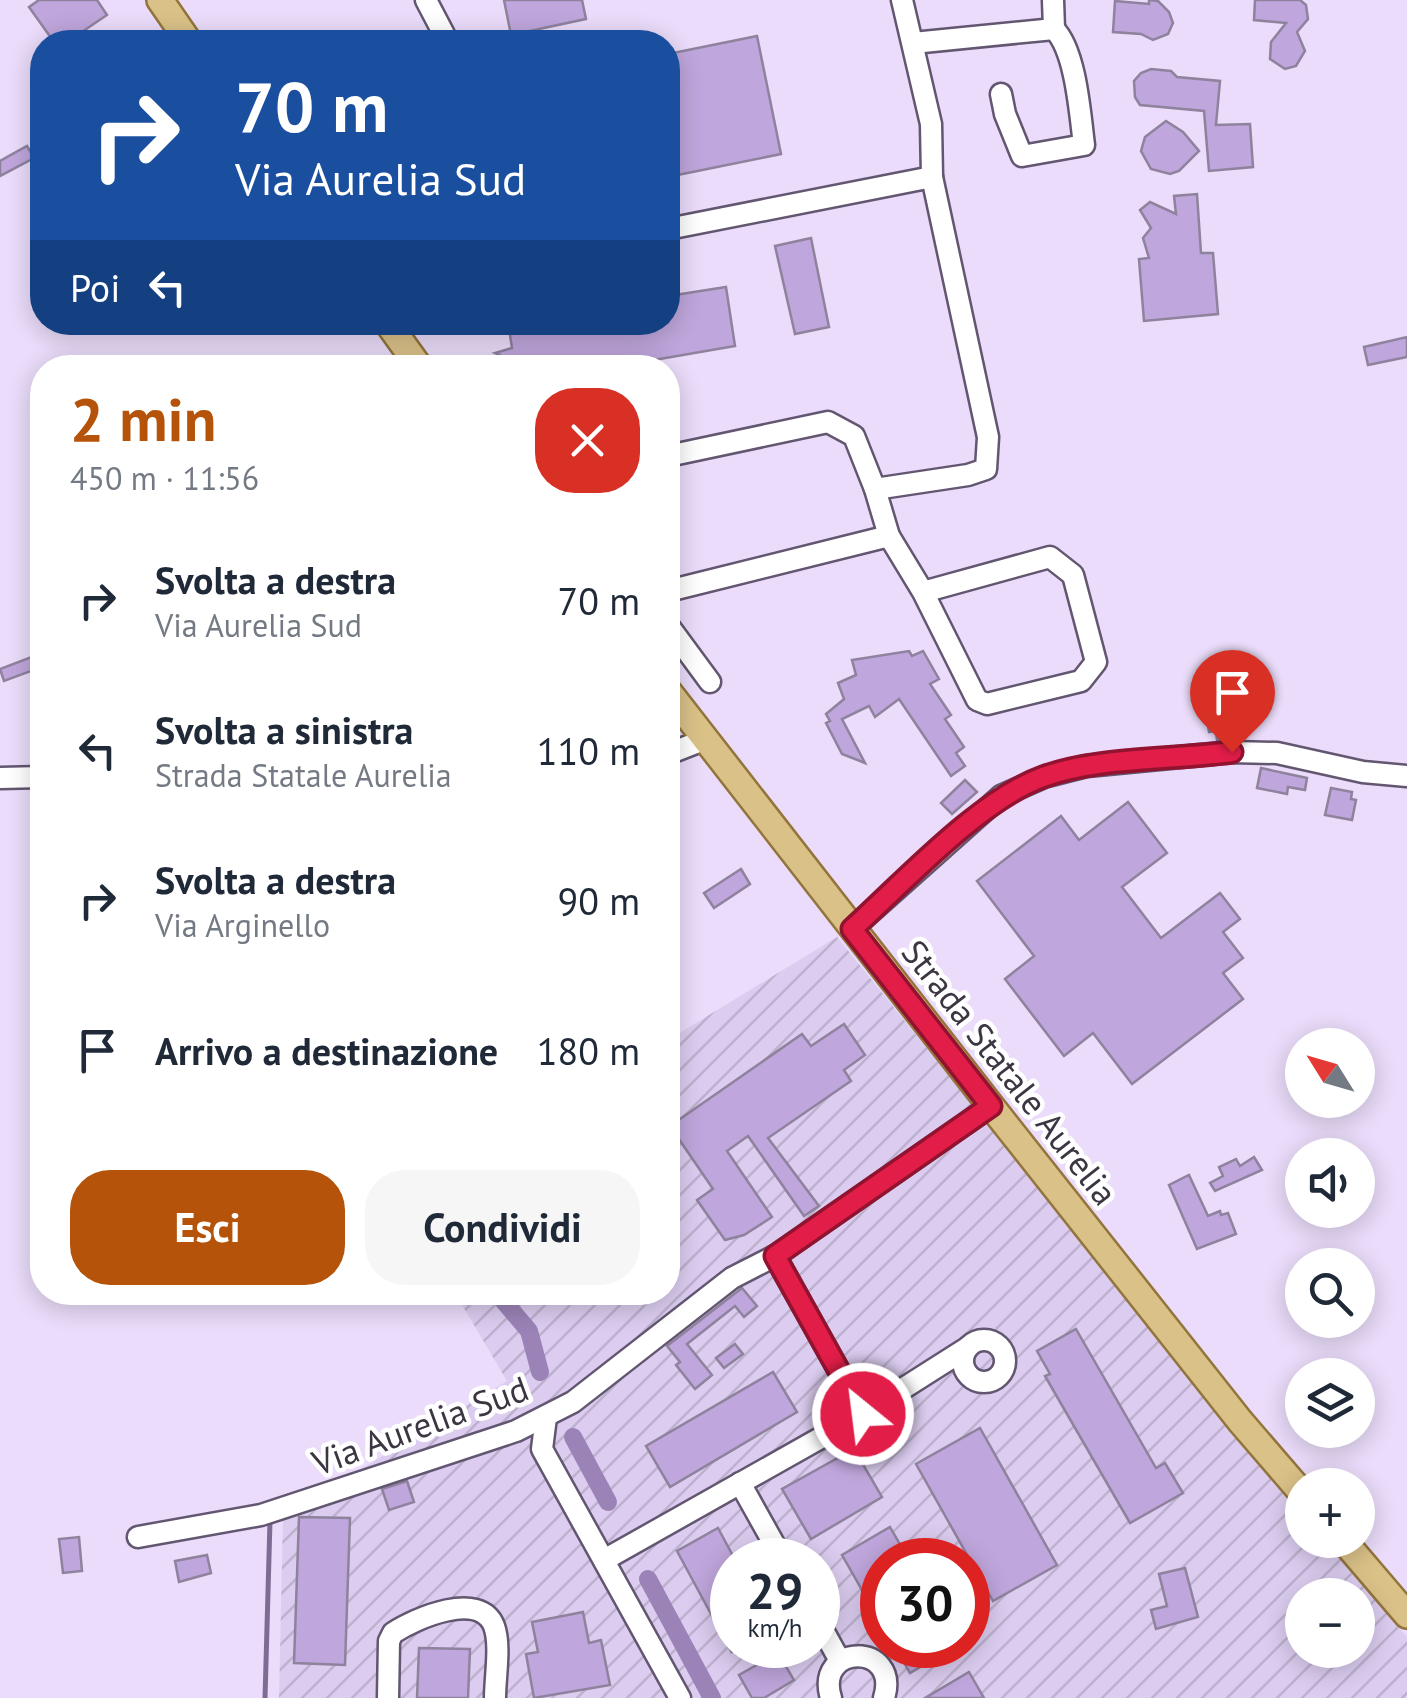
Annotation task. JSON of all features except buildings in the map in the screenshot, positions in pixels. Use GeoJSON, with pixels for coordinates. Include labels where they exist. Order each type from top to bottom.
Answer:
{"type":"FeatureCollection","features":[{"type":"Feature","properties":{"kind":"main road"},"geometry":{"type":"LineString","coordinates":[[160,0],[181,30]]}},
{"type":"Feature","properties":{"kind":"main road","name":"Strada Statale Aurelia"},"geometry":{"type":"LineString","coordinates":[[680,706],[991,1106],[1285,1473]]}},
{"type":"Feature","properties":{"kind":"main road"},"geometry":{"type":"LineString","coordinates":[[1359,1558],[1407,1614]]}},
{"type":"Feature","properties":{"kind":"street"},"geometry":{"type":"LineString","coordinates":[[426,0],[442,30]]}},
{"type":"Feature","properties":{"kind":"street"},"geometry":{"type":"LineString","coordinates":[[875,490],[986,469],[988,437],[932,177],[930,124],[902,0]]}},
{"type":"Feature","properties":{"kind":"street"},"geometry":{"type":"LineString","coordinates":[[1002,94],[1005,114],[1022,156],[1084,145],[1063,38],[1054,29],[1053,0]]}},
{"type":"Feature","properties":{"kind":"street"},"geometry":{"type":"LineString","coordinates":[[913,44],[1054,29]]}},
{"type":"Feature","properties":{"kind":"street"},"geometry":{"type":"LineString","coordinates":[[680,227],[932,177]]}},
{"type":"Feature","properties":{"kind":"street"},"geometry":{"type":"LineString","coordinates":[[680,453],[828,422],[854,436],[889,536],[923,592],[978,700],[986,704],[1081,681],[1096,662],[1073,574],[1050,557],[923,592]]}},
{"type":"Feature","properties":{"kind":"street"},"geometry":{"type":"LineString","coordinates":[[680,588],[889,536]]}},
{"type":"Feature","properties":{"kind":"street"},"geometry":{"type":"LineString","coordinates":[[680,641],[710,682]]}},
{"type":"Feature","properties":{"kind":"street"},"geometry":{"type":"LineString","coordinates":[[680,749],[706,739]]}},
{"type":"Feature","properties":{"kind":"street"},"geometry":{"type":"LineString","coordinates":[[852,929],[1001,796],[1044,777],[1087,766],[1232,752],[1277,753],[1362,772],[1407,776]]}},
{"type":"Feature","properties":{"kind":"street"},"geometry":{"type":"LineString","coordinates":[[0,778],[30,777]]}},
{"type":"Feature","properties":{"kind":"street","name":"Via Aurelia Sud"},"geometry":{"type":"LineString","coordinates":[[138,1537],[261,1515],[516,1431],[546,1417],[573,1402],[732,1278],[775,1256],[991,1106]]}},
{"type":"Feature","properties":{"kind":"street"},"geometry":{"type":"LineString","coordinates":[[775,1256],[863,1414]]}},
{"type":"Feature","properties":{"kind":"street"},"geometry":{"type":"LineString","coordinates":[[604,1560],[863,1414],[967,1348]]}},
{"type":"Feature","properties":{"kind":"street"},"geometry":{"type":"LineString","coordinates":[[546,1417],[542,1449],[680,1698]]}},
{"type":"Feature","properties":{"kind":"street"},"geometry":{"type":"LineString","coordinates":[[740,1483],[771,1538]]}},
{"type":"Feature","properties":{"kind":"street"},"geometry":{"type":"LineString","coordinates":[[388,1698],[389,1641],[394,1632],[456,1608],[476,1608],[489,1616],[496,1630],[495,1698]]}},
{"type":"Feature","properties":{"kind":"street"},"geometry":{"type":"LineString","coordinates":[[840,1661],[859,1656],[877,1662],[887,1679],[884,1698]]}},
{"type":"Feature","properties":{"kind":"street"},"geometry":{"type":"LineString","coordinates":[[831,1698],[829,1677],[835,1668]]}},
{"type":"Feature","properties":{"kind":"shaded area"},"geometry":{"type":"Polygon","coordinates":[[[837,937],[1285,1493],[1285,1558],[1340,1558],[1357,1578],[1285,1578],[1285,1668],[1375,1668],[1375,1599],[1407,1637],[1407,1698],[279,1698],[283,1516],[507,1381],[462,1305],[680,1305],[680,1033],[837,937]]]}},
{"type":"Feature","properties":{"kind":"waterway"},"geometry":{"type":"LineString","coordinates":[[507,1305],[529,1331],[540,1372]]}},
{"type":"Feature","properties":{"kind":"waterway"},"geometry":{"type":"LineString","coordinates":[[573,1437],[608,1502]]}},
{"type":"Feature","properties":{"kind":"waterway"},"geometry":{"type":"LineString","coordinates":[[265,1698],[270,1521]]}},
{"type":"Feature","properties":{"kind":"waterway"},"geometry":{"type":"LineString","coordinates":[[648,1579],[712,1698]]}},
{"type":"Feature","properties":{"kind":"route"},"geometry":{"type":"LineString","coordinates":[[863,1414],[775,1256],[991,1106],[852,929],[1001,796],[1044,777],[1087,766],[1232,752]]}}]}
